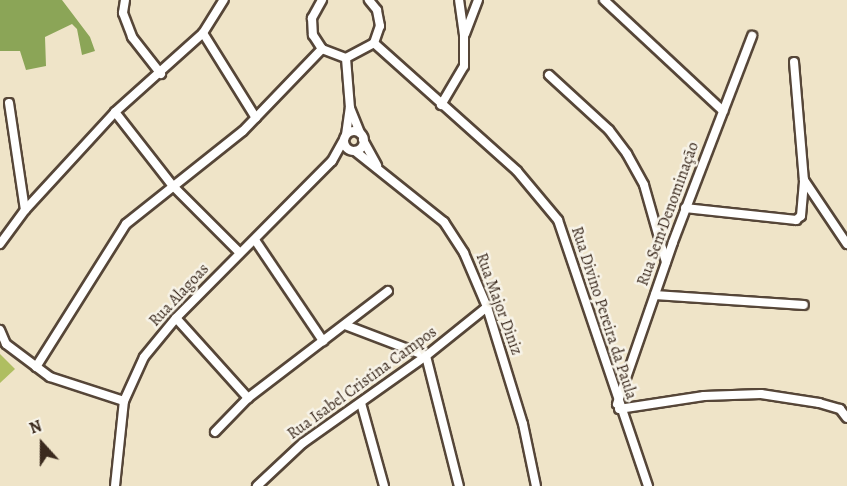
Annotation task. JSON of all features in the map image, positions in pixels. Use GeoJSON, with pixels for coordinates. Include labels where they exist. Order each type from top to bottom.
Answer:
{"type":"FeatureCollection","features":[{"type":"Feature","properties":{"kind":"street"},"geometry":{"type":"LineString","coordinates":[[125,0],[123,13],[132,37],[161,74]]}},
{"type":"Feature","properties":{"kind":"street"},"geometry":{"type":"LineString","coordinates":[[0,244],[25,210],[115,112],[161,74],[203,33],[224,0]]}},
{"type":"Feature","properties":{"kind":"street"},"geometry":{"type":"LineString","coordinates":[[322,0],[312,18],[313,35],[322,49],[346,58],[374,43],[380,27],[377,9],[369,0]]}},
{"type":"Feature","properties":{"kind":"street"},"geometry":{"type":"LineString","coordinates":[[441,105],[464,66],[464,34],[459,0]]}},
{"type":"Feature","properties":{"kind":"street"},"geometry":{"type":"LineString","coordinates":[[464,34],[478,0]]}},
{"type":"Feature","properties":{"kind":"street"},"geometry":{"type":"LineString","coordinates":[[604,0],[723,111]]}},
{"type":"Feature","properties":{"kind":"street"},"geometry":{"type":"LineString","coordinates":[[203,33],[256,118]]}},
{"type":"Feature","properties":{"kind":"street","name":"Rua Sem Denominação"},"geometry":{"type":"LineString","coordinates":[[618,407],[666,262],[752,36]]}},
{"type":"Feature","properties":{"kind":"street","name":"Rua Divino Pereira da Paula"},"geometry":{"type":"LineString","coordinates":[[374,43],[441,105],[518,171],[558,220],[618,407],[648,486]]}},
{"type":"Feature","properties":{"kind":"street"},"geometry":{"type":"LineString","coordinates":[[36,368],[126,224],[256,118],[322,49]]}},
{"type":"Feature","properties":{"kind":"street","name":"Rua Alagoas"},"geometry":{"type":"LineString","coordinates":[[115,486],[124,401],[144,357],[176,318],[332,161],[345,137],[350,108],[346,58]]}},
{"type":"Feature","properties":{"kind":"street"},"geometry":{"type":"LineString","coordinates":[[686,208],[796,220],[801,216],[804,180],[794,62]]}},
{"type":"Feature","properties":{"kind":"street"},"geometry":{"type":"LineString","coordinates":[[549,75],[609,130],[627,154],[644,185],[666,262]]}},
{"type":"Feature","properties":{"kind":"street"},"geometry":{"type":"LineString","coordinates":[[9,103],[25,210]]}},
{"type":"Feature","properties":{"kind":"street","name":"Rua Alagoas"},"geometry":{"type":"LineString","coordinates":[[350,108],[362,136]]}},
{"type":"Feature","properties":{"kind":"street"},"geometry":{"type":"LineString","coordinates":[[115,112],[172,185],[240,253]]}},
{"type":"Feature","properties":{"kind":"street"},"geometry":{"type":"LineString","coordinates":[[362,136],[353,151],[345,137],[362,136]]}},
{"type":"Feature","properties":{"kind":"street","name":"Rua Major Diniz"},"geometry":{"type":"LineString","coordinates":[[362,136],[377,165]]}},
{"type":"Feature","properties":{"kind":"street","name":"Rua Alagoas"},"geometry":{"type":"LineString","coordinates":[[332,161],[353,151]]}},
{"type":"Feature","properties":{"kind":"street","name":"Rua Major Diniz"},"geometry":{"type":"LineString","coordinates":[[353,151],[377,165],[444,222],[464,253],[488,307],[523,424],[536,486]]}},
{"type":"Feature","properties":{"kind":"street"},"geometry":{"type":"LineString","coordinates":[[804,180],[847,244]]}},
{"type":"Feature","properties":{"kind":"street"},"geometry":{"type":"LineString","coordinates":[[255,240],[323,341]]}},
{"type":"Feature","properties":{"kind":"street"},"geometry":{"type":"LineString","coordinates":[[215,432],[248,398],[388,291]]}},
{"type":"Feature","properties":{"kind":"street"},"geometry":{"type":"LineString","coordinates":[[655,295],[804,305]]}},
{"type":"Feature","properties":{"kind":"street","name":"Rua Isabel Cristina Campos"},"geometry":{"type":"LineString","coordinates":[[257,486],[303,443],[426,356],[488,307]]}},
{"type":"Feature","properties":{"kind":"street"},"geometry":{"type":"LineString","coordinates":[[176,318],[248,398]]}},
{"type":"Feature","properties":{"kind":"street"},"geometry":{"type":"LineString","coordinates":[[345,325],[426,356],[459,486]]}},
{"type":"Feature","properties":{"kind":"street"},"geometry":{"type":"LineString","coordinates":[[0,330],[6,344],[50,377],[124,401]]}},
{"type":"Feature","properties":{"kind":"street"},"geometry":{"type":"LineString","coordinates":[[618,407],[704,396],[761,394],[819,403],[840,409],[847,417]]}},
{"type":"Feature","properties":{"kind":"street"},"geometry":{"type":"LineString","coordinates":[[360,403],[384,486]]}},
{"type":"Feature","properties":{"kind":"green space"},"geometry":{"type":"Polygon","coordinates":[[[0,0],[62,0],[90,37],[95,51],[82,55],[77,29],[72,24],[45,37],[46,66],[26,70],[20,51],[0,51],[0,0]]]}},
{"type":"Feature","properties":{"kind":"green space"},"geometry":{"type":"Polygon","coordinates":[[[0,354],[15,369],[0,383],[0,354]]]}}]}
